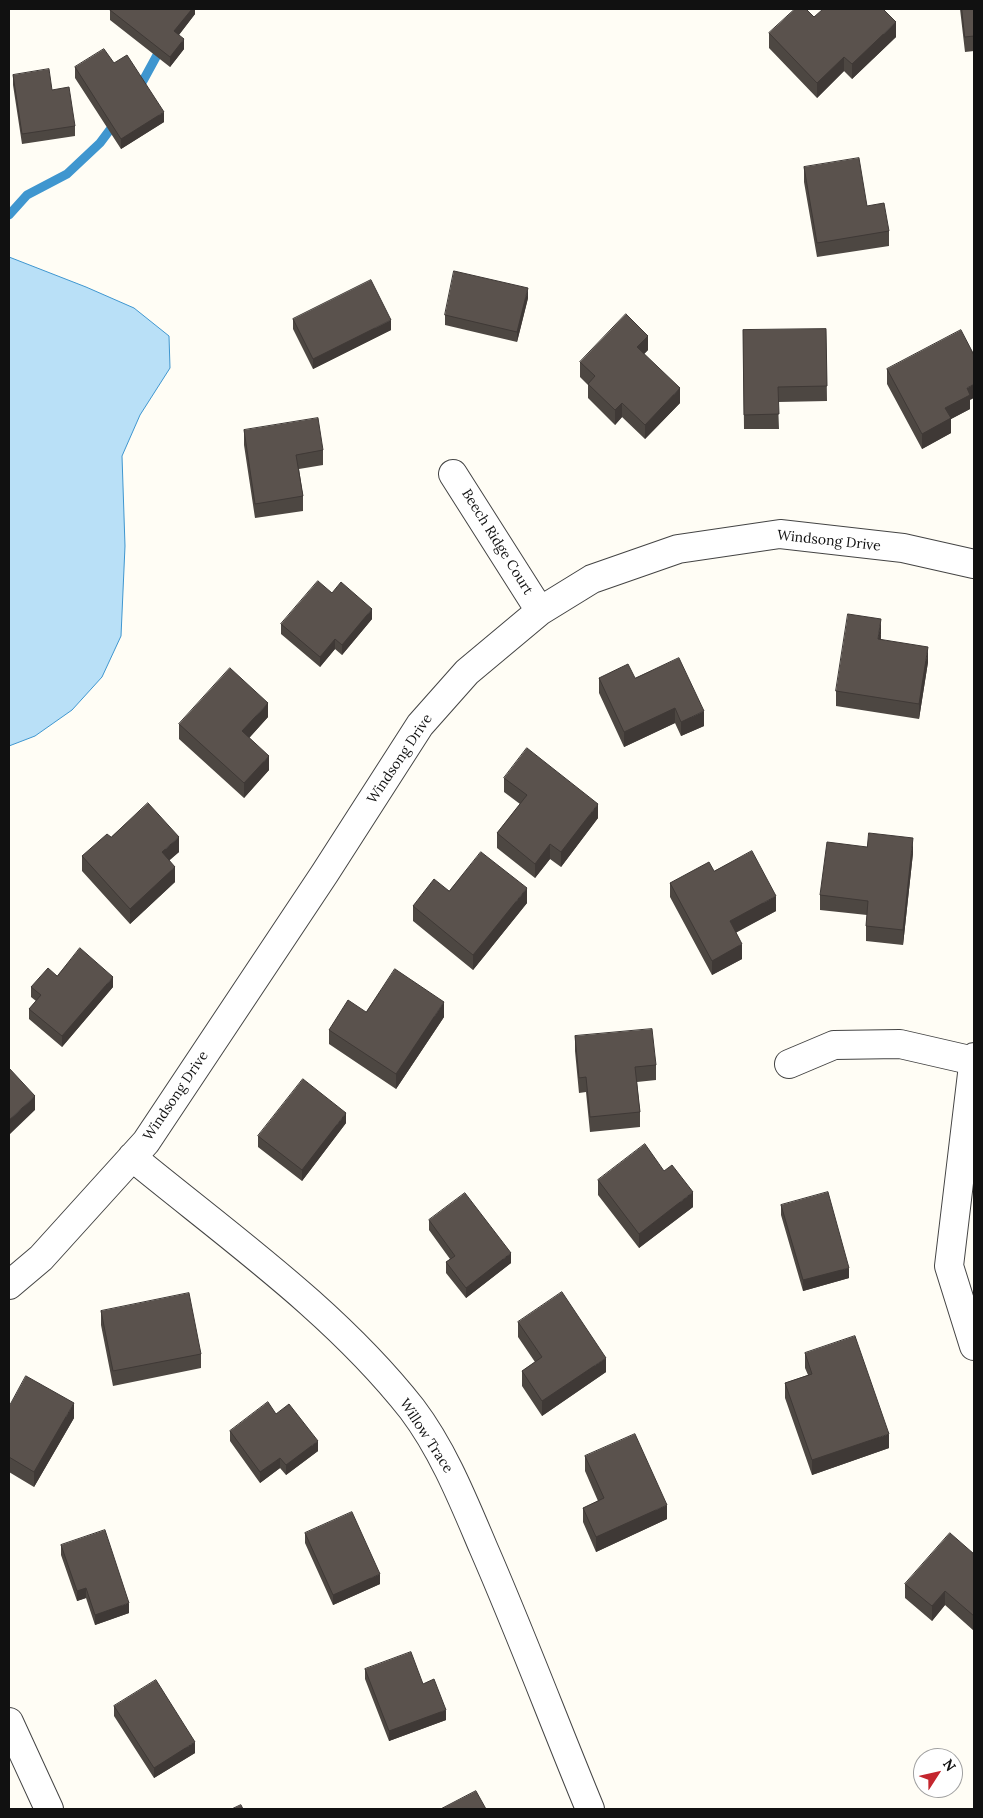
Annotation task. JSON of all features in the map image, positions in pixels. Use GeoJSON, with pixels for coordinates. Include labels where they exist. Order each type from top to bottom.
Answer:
{"type":"FeatureCollection","features":[{"type":"Feature","properties":{"kind":"street","name":"Beech Ridge Court"},"geometry":{"type":"LineString","coordinates":[[453,474],[540,611]]}},
{"type":"Feature","properties":{"kind":"street","name":"Windsong Drive"},"geometry":{"type":"LineString","coordinates":[[9,1285],[41,1258],[146,1142],[325,873],[420,725],[467,672],[540,611],[592,579],[678,548],[780,534],[903,548],[974,564]]}},
{"type":"Feature","properties":{"kind":"street"},"geometry":{"type":"LineString","coordinates":[[789,1064],[834,1045],[900,1044],[974,1061]]}},
{"type":"Feature","properties":{"kind":"street"},"geometry":{"type":"LineString","coordinates":[[974,1057],[949,1266],[974,1346]]}},
{"type":"Feature","properties":{"kind":"street","name":"Willow Trace"},"geometry":{"type":"LineString","coordinates":[[132,1158],[333,1322],[375,1365],[413,1411],[452,1475],[508,1602],[590,1809]]}},
{"type":"Feature","properties":{"kind":"street"},"geometry":{"type":"LineString","coordinates":[[9,1722],[49,1809]]}},
{"type":"Feature","properties":{"kind":"water"},"geometry":{"type":"Polygon","coordinates":[[[9,257],[134,308],[169,336],[170,368],[140,415],[122,456],[125,546],[121,636],[102,677],[72,710],[35,736],[9,746],[9,257]]]}},
{"type":"Feature","properties":{"kind":"building"},"geometry":{"type":"Polygon","coordinates":[[[111,9],[192,9],[174,31],[184,39],[170,57],[111,9]]]}},
{"type":"Feature","properties":{"kind":"building"},"geometry":{"type":"Polygon","coordinates":[[[795,9],[806,9],[814,17],[823,9],[883,9],[896,22],[852,64],[844,57],[817,83],[769,33],[795,9]]]}},
{"type":"Feature","properties":{"kind":"building"},"geometry":{"type":"Polygon","coordinates":[[[962,9],[974,9],[974,36],[965,37],[962,9]]]}},
{"type":"Feature","properties":{"kind":"building"},"geometry":{"type":"Polygon","coordinates":[[[104,49],[114,63],[127,55],[164,112],[121,139],[75,67],[104,49]]]}},
{"type":"Feature","properties":{"kind":"building"},"geometry":{"type":"Polygon","coordinates":[[[49,69],[52,90],[69,87],[75,126],[22,134],[13,75],[49,69]]]}},
{"type":"Feature","properties":{"kind":"building"},"geometry":{"type":"Polygon","coordinates":[[[859,158],[867,206],[884,203],[889,231],[817,243],[804,167],[859,158]]]}},
{"type":"Feature","properties":{"kind":"building"},"geometry":{"type":"Polygon","coordinates":[[[454,271],[528,288],[517,332],[445,315],[454,271]]]}},
{"type":"Feature","properties":{"kind":"building"},"geometry":{"type":"Polygon","coordinates":[[[371,280],[391,320],[313,359],[293,319],[371,280]]]}},
{"type":"Feature","properties":{"kind":"building"},"geometry":{"type":"Polygon","coordinates":[[[626,314],[648,336],[637,347],[680,388],[645,425],[622,403],[615,410],[588,384],[595,376],[580,362],[626,314]]]}},
{"type":"Feature","properties":{"kind":"building"},"geometry":{"type":"Polygon","coordinates":[[[826,329],[827,386],[778,387],[779,414],[744,415],[743,330],[826,329]]]}},
{"type":"Feature","properties":{"kind":"building"},"geometry":{"type":"Polygon","coordinates":[[[961,330],[974,355],[974,384],[967,388],[970,395],[945,408],[951,418],[922,434],[887,369],[961,330]]]}},
{"type":"Feature","properties":{"kind":"building"},"geometry":{"type":"Polygon","coordinates":[[[318,418],[323,450],[296,455],[303,496],[255,504],[244,430],[318,418]]]}},
{"type":"Feature","properties":{"kind":"building"},"geometry":{"type":"Polygon","coordinates":[[[318,581],[332,593],[341,582],[372,609],[342,645],[335,639],[320,657],[281,624],[318,581]]]}},
{"type":"Feature","properties":{"kind":"building"},"geometry":{"type":"Polygon","coordinates":[[[848,614],[881,619],[878,639],[928,647],[919,704],[836,691],[848,614]]]}},
{"type":"Feature","properties":{"kind":"building"},"geometry":{"type":"Polygon","coordinates":[[[679,658],[704,711],[681,722],[675,708],[624,732],[599,678],[628,664],[635,678],[679,658]]]}},
{"type":"Feature","properties":{"kind":"building"},"geometry":{"type":"Polygon","coordinates":[[[230,668],[268,703],[242,731],[269,756],[244,783],[179,724],[230,668]]]}},
{"type":"Feature","properties":{"kind":"building"},"geometry":{"type":"Polygon","coordinates":[[[527,748],[598,804],[561,852],[550,844],[535,864],[497,833],[527,795],[504,778],[527,748]]]}},
{"type":"Feature","properties":{"kind":"building"},"geometry":{"type":"Polygon","coordinates":[[[148,803],[179,837],[162,852],[175,867],[130,909],[82,856],[107,834],[111,837],[148,803]]]}},
{"type":"Feature","properties":{"kind":"building"},"geometry":{"type":"Polygon","coordinates":[[[869,833],[913,838],[903,930],[866,926],[868,901],[820,895],[827,842],[867,847],[869,833]]]}},
{"type":"Feature","properties":{"kind":"building"},"geometry":{"type":"Polygon","coordinates":[[[752,851],[776,896],[730,921],[742,944],[712,961],[670,883],[709,862],[714,871],[752,851]]]}},
{"type":"Feature","properties":{"kind":"building"},"geometry":{"type":"Polygon","coordinates":[[[481,852],[527,888],[473,955],[413,906],[434,879],[449,891],[481,852]]]}},
{"type":"Feature","properties":{"kind":"building"},"geometry":{"type":"Polygon","coordinates":[[[80,948],[113,977],[62,1036],[29,1009],[41,995],[31,987],[48,968],[57,976],[80,948]]]}},
{"type":"Feature","properties":{"kind":"building"},"geometry":{"type":"Polygon","coordinates":[[[395,969],[444,1002],[396,1074],[329,1030],[348,1000],[366,1012],[395,969]]]}},
{"type":"Feature","properties":{"kind":"building"},"geometry":{"type":"Polygon","coordinates":[[[652,1029],[656,1065],[635,1067],[640,1112],[590,1117],[586,1077],[579,1078],[575,1036],[652,1029]]]}},
{"type":"Feature","properties":{"kind":"building"},"geometry":{"type":"Polygon","coordinates":[[[9,1068],[35,1096],[9,1120],[9,1068]]]}},
{"type":"Feature","properties":{"kind":"building"},"geometry":{"type":"Polygon","coordinates":[[[303,1079],[346,1113],[302,1170],[258,1136],[303,1079]]]}},
{"type":"Feature","properties":{"kind":"building"},"geometry":{"type":"Polygon","coordinates":[[[645,1144],[664,1171],[672,1165],[693,1192],[639,1234],[598,1180],[645,1144]]]}},
{"type":"Feature","properties":{"kind":"building"},"geometry":{"type":"Polygon","coordinates":[[[828,1192],[849,1268],[803,1280],[781,1205],[828,1192]]]}},
{"type":"Feature","properties":{"kind":"building"},"geometry":{"type":"Polygon","coordinates":[[[465,1193],[511,1253],[466,1288],[446,1262],[455,1256],[429,1220],[465,1193]]]}},
{"type":"Feature","properties":{"kind":"building"},"geometry":{"type":"Polygon","coordinates":[[[562,1292],[606,1358],[542,1401],[522,1371],[542,1357],[518,1322],[562,1292]]]}},
{"type":"Feature","properties":{"kind":"building"},"geometry":{"type":"Polygon","coordinates":[[[189,1293],[201,1354],[113,1371],[101,1311],[189,1293]]]}},
{"type":"Feature","properties":{"kind":"building"},"geometry":{"type":"Polygon","coordinates":[[[855,1336],[889,1434],[812,1460],[785,1383],[812,1374],[805,1353],[855,1336]]]}},
{"type":"Feature","properties":{"kind":"building"},"geometry":{"type":"Polygon","coordinates":[[[26,1376],[74,1403],[34,1472],[9,1457],[9,1407],[26,1376]]]}},
{"type":"Feature","properties":{"kind":"building"},"geometry":{"type":"Polygon","coordinates":[[[268,1402],[276,1414],[289,1404],[318,1441],[286,1465],[280,1458],[260,1472],[230,1431],[268,1402]]]}},
{"type":"Feature","properties":{"kind":"building"},"geometry":{"type":"Polygon","coordinates":[[[635,1434],[667,1505],[596,1537],[583,1508],[604,1498],[585,1456],[635,1434]]]}},
{"type":"Feature","properties":{"kind":"building"},"geometry":{"type":"Polygon","coordinates":[[[352,1512],[380,1574],[333,1595],[305,1533],[352,1512]]]}},
{"type":"Feature","properties":{"kind":"building"},"geometry":{"type":"Polygon","coordinates":[[[105,1530],[129,1603],[95,1615],[86,1588],[77,1591],[61,1545],[105,1530]]]}},
{"type":"Feature","properties":{"kind":"building"},"geometry":{"type":"Polygon","coordinates":[[[950,1533],[974,1554],[974,1616],[945,1591],[932,1606],[905,1584],[950,1533]]]}},
{"type":"Feature","properties":{"kind":"building"},"geometry":{"type":"Polygon","coordinates":[[[411,1652],[423,1684],[434,1679],[446,1710],[389,1731],[365,1669],[411,1652]]]}},
{"type":"Feature","properties":{"kind":"building"},"geometry":{"type":"Polygon","coordinates":[[[156,1680],[195,1742],[154,1768],[114,1706],[156,1680]]]}},
{"type":"Feature","properties":{"kind":"building"},"geometry":{"type":"Polygon","coordinates":[[[476,1791],[486,1809],[441,1809],[476,1791]]]}},
{"type":"Feature","properties":{"kind":"building"},"geometry":{"type":"Polygon","coordinates":[[[241,1805],[243,1809],[232,1809],[241,1805]]]}},
{"type":"Feature","properties":{"kind":"waterway"},"geometry":{"type":"LineString","coordinates":[[138,90],[162,46]]}},
{"type":"Feature","properties":{"kind":"waterway"},"geometry":{"type":"LineString","coordinates":[[9,215],[27,195],[67,174],[100,143],[115,123]]}}]}
